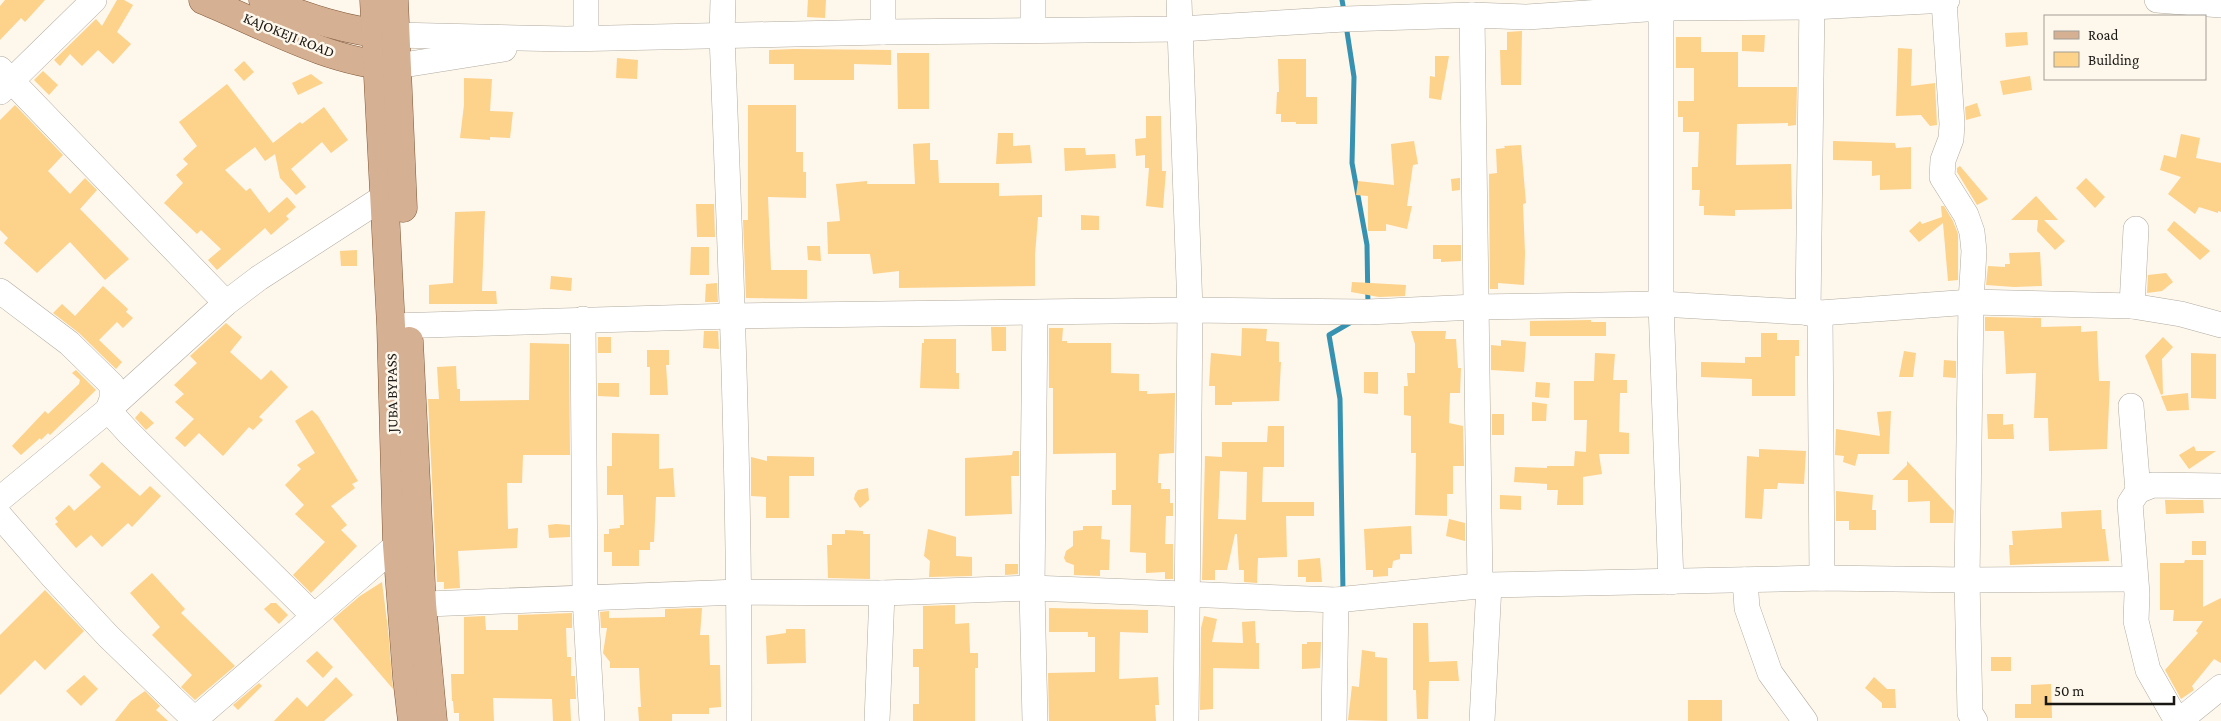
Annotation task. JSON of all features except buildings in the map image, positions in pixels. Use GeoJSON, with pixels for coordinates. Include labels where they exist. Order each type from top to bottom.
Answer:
{"type":"FeatureCollection","features":[{"type":"Feature","properties":{"kind":"main road","name":"KAJOKEJI ROAD"},"geometry":{"type":"LineString","coordinates":[[203,0],[310,45],[339,55],[386,66]]}},
{"type":"Feature","properties":{"kind":"main road","name":"KAJOKEJI ROAD"},"geometry":{"type":"LineString","coordinates":[[263,0],[314,20],[348,30],[385,34]]}},
{"type":"Feature","properties":{"kind":"main road"},"geometry":{"type":"LineString","coordinates":[[374,0],[385,34],[386,66]]}},
{"type":"Feature","properties":{"kind":"main road"},"geometry":{"type":"LineString","coordinates":[[385,34],[394,0]]}},
{"type":"Feature","properties":{"kind":"main road","name":"JUBA BYPASS"},"geometry":{"type":"LineString","coordinates":[[386,66],[384,197],[399,326],[397,545],[412,605],[433,721]]}},
{"type":"Feature","properties":{"kind":"main road","name":"JUBA BYPASS"},"geometry":{"type":"LineString","coordinates":[[386,66],[412,605],[412,721]]}},
{"type":"Feature","properties":{"kind":"street"},"geometry":{"type":"LineString","coordinates":[[94,0],[4,81],[226,303]]}},
{"type":"Feature","properties":{"kind":"street"},"geometry":{"type":"LineString","coordinates":[[576,39],[586,0]]}},
{"type":"Feature","properties":{"kind":"street"},"geometry":{"type":"LineString","coordinates":[[723,0],[722,35],[733,316],[739,592],[739,721]]}},
{"type":"Feature","properties":{"kind":"street"},"geometry":{"type":"LineString","coordinates":[[883,0],[883,32]]}},
{"type":"Feature","properties":{"kind":"street"},"geometry":{"type":"LineString","coordinates":[[1033,0],[1033,30]]}},
{"type":"Feature","properties":{"kind":"street"},"geometry":{"type":"LineString","coordinates":[[1180,0],[1190,310],[1189,596],[1186,721]]}},
{"type":"Feature","properties":{"kind":"street"},"geometry":{"type":"LineString","coordinates":[[385,34],[576,39],[883,32],[1180,29],[1345,19],[1472,15],[1526,8],[1945,0],[1952,124],[1951,139],[1943,160],[1942,177],[1966,215],[1972,232],[1974,251],[1971,302],[1967,580],[1970,713],[1975,721]]}},
{"type":"Feature","properties":{"kind":"street"},"geometry":{"type":"LineString","coordinates":[[2157,0],[2221,5]]}},
{"type":"Feature","properties":{"kind":"street"},"geometry":{"type":"LineString","coordinates":[[1661,4],[1661,304],[1671,582]]}},
{"type":"Feature","properties":{"kind":"street"},"geometry":{"type":"LineString","coordinates":[[1812,4],[1814,313],[1822,578]]}},
{"type":"Feature","properties":{"kind":"street"},"geometry":{"type":"LineString","coordinates":[[1472,15],[1476,307],[1485,586],[1482,721]]}},
{"type":"Feature","properties":{"kind":"street"},"geometry":{"type":"LineString","coordinates":[[386,66],[576,39]]}},
{"type":"Feature","properties":{"kind":"street"},"geometry":{"type":"LineString","coordinates":[[0,499],[108,410],[226,303],[259,278],[384,197]]}},
{"type":"Feature","properties":{"kind":"street"},"geometry":{"type":"LineString","coordinates":[[2132,306],[2136,229]]}},
{"type":"Feature","properties":{"kind":"street"},"geometry":{"type":"LineString","coordinates":[[0,291],[70,343],[112,385],[112,399],[108,410]]}},
{"type":"Feature","properties":{"kind":"street"},"geometry":{"type":"LineString","coordinates":[[399,326],[733,316],[1190,310],[1368,312],[1476,307],[1661,304],[1814,313],[1971,302],[2132,306],[2181,314],[2221,325]]}},
{"type":"Feature","properties":{"kind":"street"},"geometry":{"type":"LineString","coordinates":[[1035,313],[1032,588],[1035,721]]}},
{"type":"Feature","properties":{"kind":"street"},"geometry":{"type":"LineString","coordinates":[[583,319],[585,597],[592,721]]}},
{"type":"Feature","properties":{"kind":"street"},"geometry":{"type":"LineString","coordinates":[[2131,406],[2138,491]]}},
{"type":"Feature","properties":{"kind":"street"},"geometry":{"type":"LineString","coordinates":[[108,410],[128,433],[314,616]]}},
{"type":"Feature","properties":{"kind":"street"},"geometry":{"type":"LineString","coordinates":[[2221,486],[2153,484],[2138,491],[2130,503],[2136,621],[2148,670],[2178,721],[2221,687]]}},
{"type":"Feature","properties":{"kind":"street"},"geometry":{"type":"LineString","coordinates":[[0,516],[108,636],[194,721],[397,545]]}},
{"type":"Feature","properties":{"kind":"street"},"geometry":{"type":"LineString","coordinates":[[412,605],[739,592],[882,593],[1032,588],[1189,596],[1336,600],[1485,586],[1822,578],[1967,580],[2134,579]]}},
{"type":"Feature","properties":{"kind":"street"},"geometry":{"type":"LineString","coordinates":[[1745,580],[1747,608],[1770,673],[1805,721]]}},
{"type":"Feature","properties":{"kind":"street"},"geometry":{"type":"LineString","coordinates":[[877,721],[882,593]]}},
{"type":"Feature","properties":{"kind":"street"},"geometry":{"type":"LineString","coordinates":[[1334,721],[1336,600]]}},
{"type":"Feature","properties":{"kind":"waterway"},"geometry":{"type":"LineString","coordinates":[[1342,0],[1344,11]]}},
{"type":"Feature","properties":{"kind":"waterway"},"geometry":{"type":"LineString","coordinates":[[1346,25],[1354,77],[1352,163],[1367,245],[1368,306]]}},
{"type":"Feature","properties":{"kind":"waterway"},"geometry":{"type":"LineString","coordinates":[[1343,593],[1340,399],[1329,335],[1353,321]]}}]}
